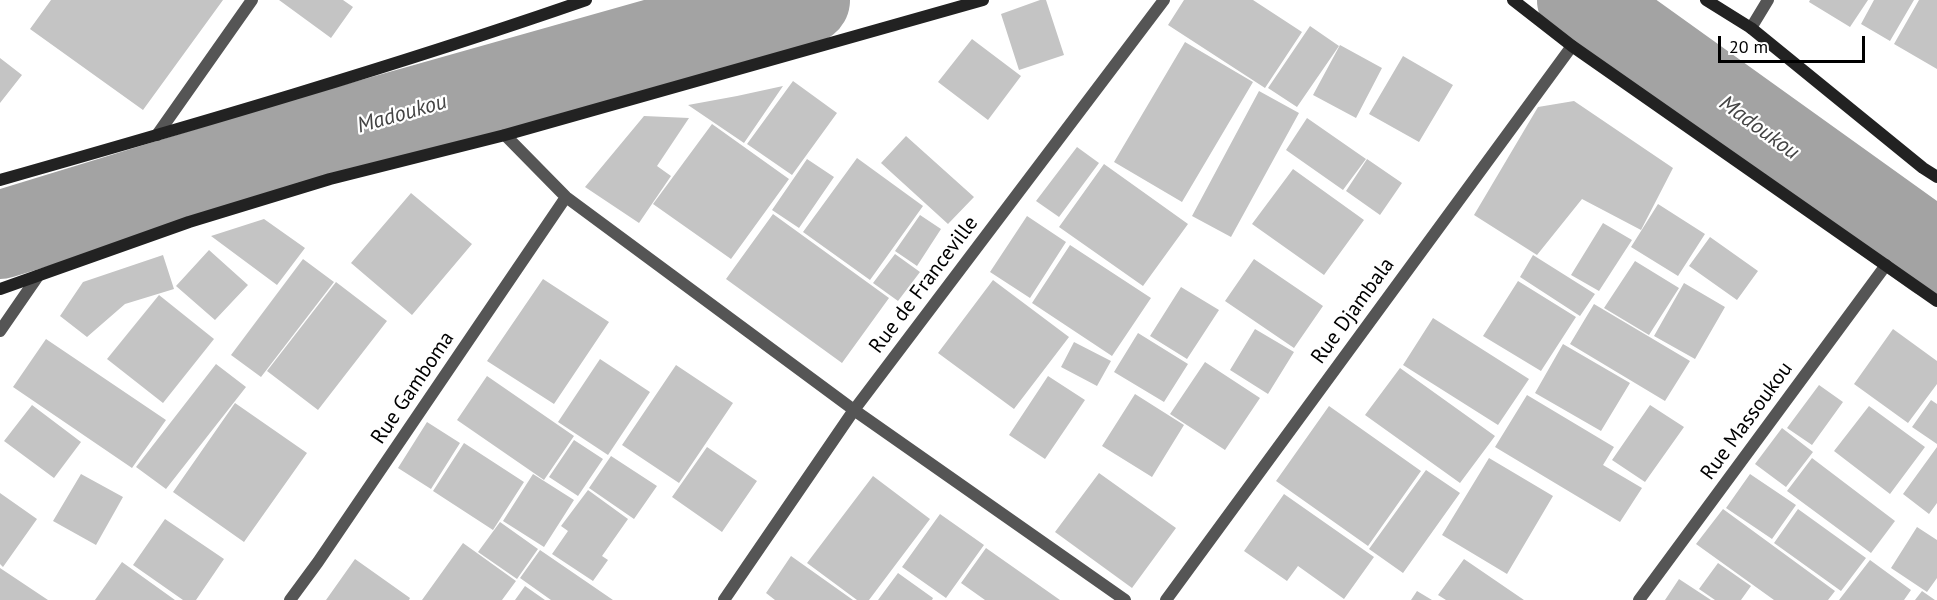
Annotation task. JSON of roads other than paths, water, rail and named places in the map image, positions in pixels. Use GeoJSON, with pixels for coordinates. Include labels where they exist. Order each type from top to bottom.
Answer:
{"type":"FeatureCollection","features":[{"type":"Feature","properties":{"kind":"main road"},"geometry":{"type":"LineString","coordinates":[[0,180],[460,43],[586,0]]}},
{"type":"Feature","properties":{"kind":"main road"},"geometry":{"type":"LineString","coordinates":[[0,289],[189,222],[330,179],[505,135],[982,0]]}},
{"type":"Feature","properties":{"kind":"main road"},"geometry":{"type":"LineString","coordinates":[[1513,0],[1572,46],[1937,301]]}},
{"type":"Feature","properties":{"kind":"main road"},"geometry":{"type":"LineString","coordinates":[[1706,0],[1751,28],[1937,177]]}},
{"type":"Feature","properties":{"kind":"street"},"geometry":{"type":"LineString","coordinates":[[157,135],[252,0]]}},
{"type":"Feature","properties":{"kind":"street","name":"Rue de Franceville"},"geometry":{"type":"LineString","coordinates":[[724,600],[854,410],[1164,0]]}},
{"type":"Feature","properties":{"kind":"street"},"geometry":{"type":"LineString","coordinates":[[1751,28],[1768,0]]}},
{"type":"Feature","properties":{"kind":"street","name":"Rue Djambala"},"geometry":{"type":"LineString","coordinates":[[1166,600],[1572,46]]}},
{"type":"Feature","properties":{"kind":"street"},"geometry":{"type":"LineString","coordinates":[[505,135],[566,197],[854,410],[1125,600]]}},
{"type":"Feature","properties":{"kind":"street","name":"Rue Gamboma"},"geometry":{"type":"LineString","coordinates":[[290,600],[566,197]]}},
{"type":"Feature","properties":{"kind":"street","name":"Rue Massoukou"},"geometry":{"type":"LineString","coordinates":[[1640,600],[1886,265]]}},
{"type":"Feature","properties":{"kind":"street"},"geometry":{"type":"LineString","coordinates":[[0,331],[38,276]]}},
{"type":"Feature","properties":{"kind":"waterway","name":"Madoukou"},"geometry":{"type":"LineString","coordinates":[[0,235],[310,140],[806,0]]}},
{"type":"Feature","properties":{"kind":"waterway","name":"Madoukou"},"geometry":{"type":"LineString","coordinates":[[1581,0],[1937,255]]}}]}
